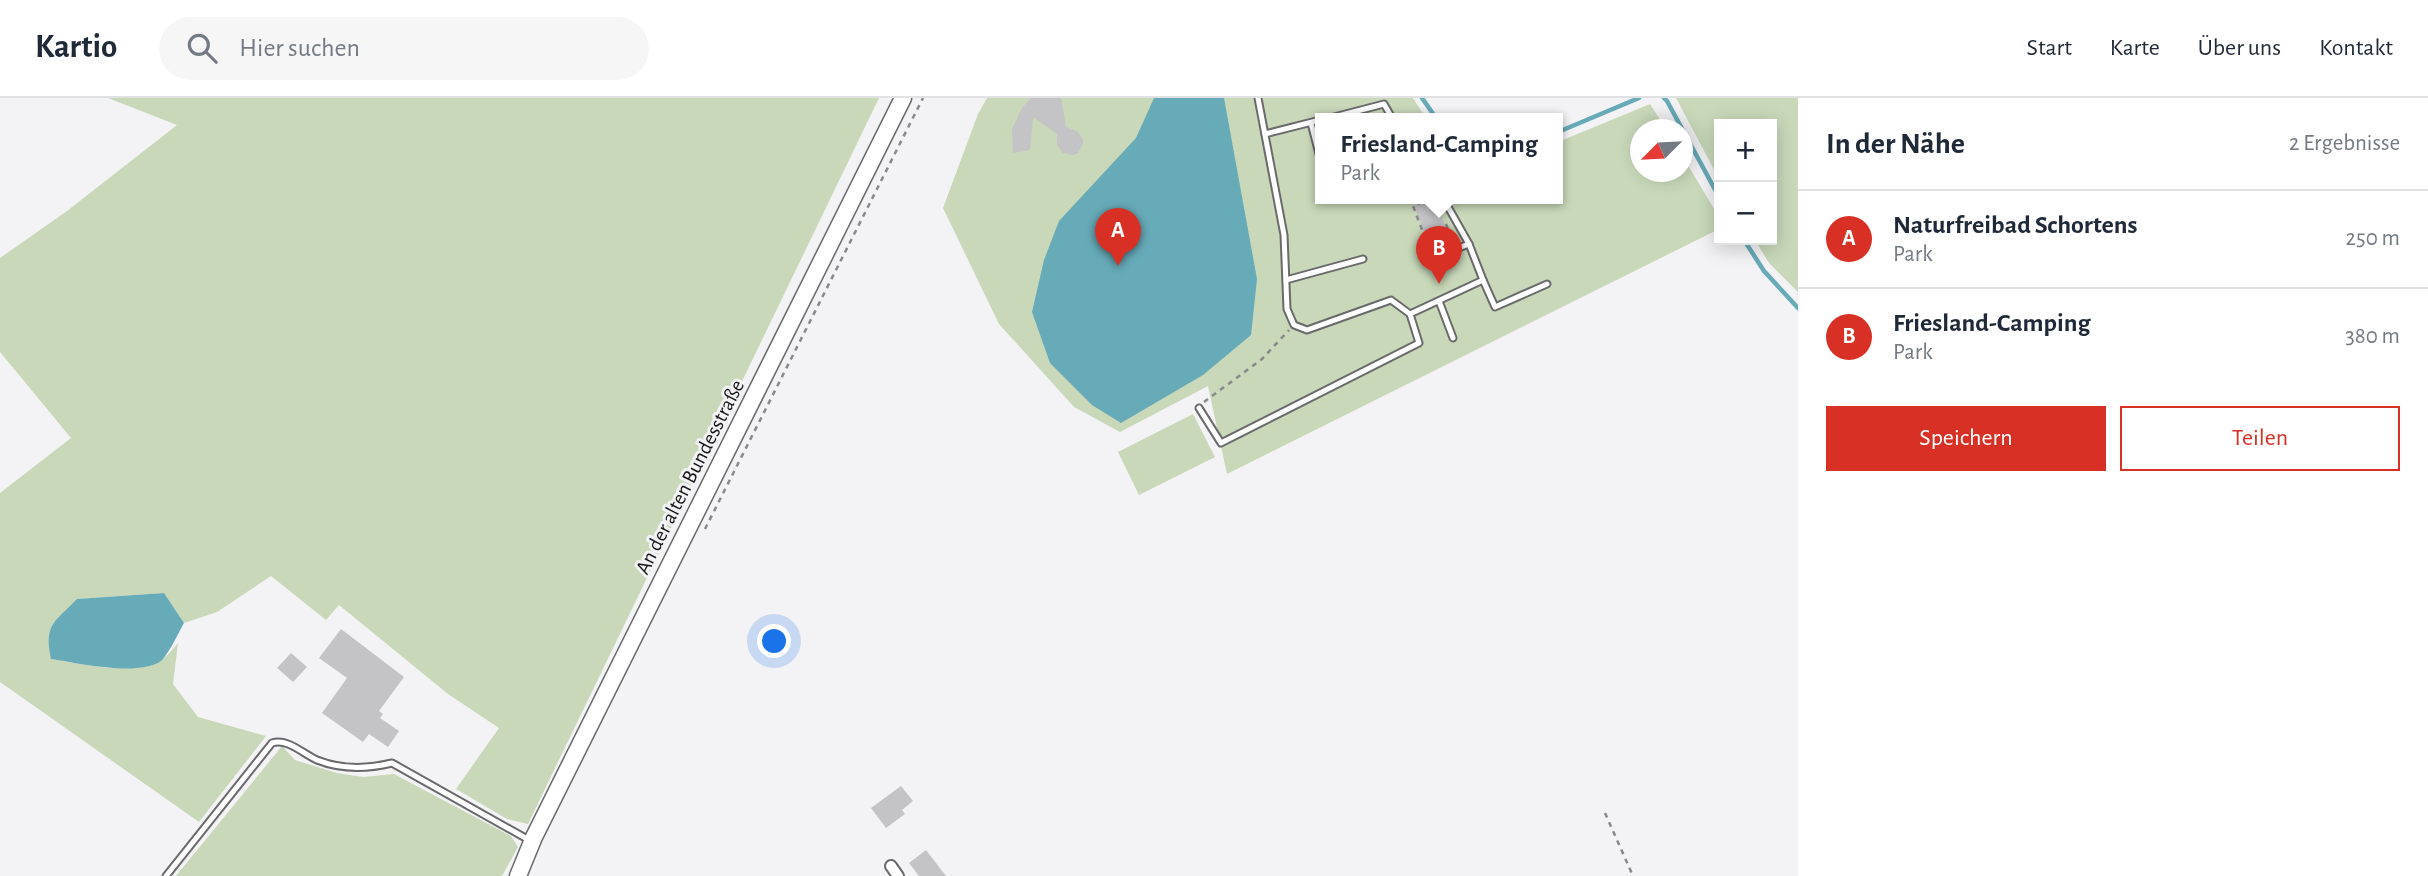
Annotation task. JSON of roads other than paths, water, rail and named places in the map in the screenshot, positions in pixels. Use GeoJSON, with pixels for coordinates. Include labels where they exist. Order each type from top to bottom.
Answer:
{"type":"FeatureCollection","features":[{"type":"Feature","properties":{"kind":"street","name":"An der alten Bundesstraße"},"geometry":{"type":"LineString","coordinates":[[518,876],[532,841],[903,98]]}},
{"type":"Feature","properties":{"kind":"street"},"geometry":{"type":"LineString","coordinates":[[891,866],[898,876]]}},
{"type":"Feature","properties":{"kind":"lane"},"geometry":{"type":"LineString","coordinates":[[1199,408],[1222,443],[1419,343],[1410,314],[1391,300],[1307,330],[1294,325],[1287,309],[1284,235],[1258,98]]}},
{"type":"Feature","properties":{"kind":"lane"},"geometry":{"type":"LineString","coordinates":[[1380,98],[1389,113]]}},
{"type":"Feature","properties":{"kind":"lane"},"geometry":{"type":"LineString","coordinates":[[1349,113],[1384,104]]}},
{"type":"Feature","properties":{"kind":"lane"},"geometry":{"type":"LineString","coordinates":[[1265,134],[1315,121]]}},
{"type":"Feature","properties":{"kind":"lane"},"geometry":{"type":"LineString","coordinates":[[1311,122],[1315,138]]}},
{"type":"Feature","properties":{"kind":"lane"},"geometry":{"type":"LineString","coordinates":[[1446,204],[1469,244],[1495,307],[1547,284]]}},
{"type":"Feature","properties":{"kind":"lane"},"geometry":{"type":"LineString","coordinates":[[1440,255],[1469,244]]}},
{"type":"Feature","properties":{"kind":"lane"},"geometry":{"type":"LineString","coordinates":[[1286,280],[1363,259]]}},
{"type":"Feature","properties":{"kind":"lane"},"geometry":{"type":"LineString","coordinates":[[1410,314],[1483,280]]}},
{"type":"Feature","properties":{"kind":"lane"},"geometry":{"type":"LineString","coordinates":[[1439,300],[1453,338]]}},
{"type":"Feature","properties":{"kind":"lane"},"geometry":{"type":"LineString","coordinates":[[166,876],[272,743],[278,741],[318,760],[351,768],[370,768],[392,763],[532,841]]}},
{"type":"Feature","properties":{"kind":"water"},"geometry":{"type":"Polygon","coordinates":[[[1154,98],[1224,98],[1257,279],[1251,335],[1203,375],[1121,423],[1092,405],[1050,363],[1032,312],[1044,260],[1059,221],[1136,138],[1154,98]]]}},
{"type":"Feature","properties":{"kind":"water"},"geometry":{"type":"Polygon","coordinates":[[[164,593],[184,623],[161,661],[151,666],[123,668],[51,659],[50,631],[57,619],[77,599],[164,593]]]}},
{"type":"Feature","properties":{"kind":"waterway"},"geometry":{"type":"LineString","coordinates":[[1422,98],[1432,113]]}},
{"type":"Feature","properties":{"kind":"waterway"},"geometry":{"type":"LineString","coordinates":[[1563,130],[1639,98]]}},
{"type":"Feature","properties":{"kind":"waterway"},"geometry":{"type":"LineString","coordinates":[[1664,98],[1714,188]]}},
{"type":"Feature","properties":{"kind":"waterway"},"geometry":{"type":"LineString","coordinates":[[1747,245],[1764,271],[1798,308]]}},
{"type":"Feature","properties":{"kind":"place","name":"Naturfreibad Schortens"},"geometry":{"type":"Point","coordinates":[1118,266]}},
{"type":"Feature","properties":{"kind":"place","name":"Friesland-Camping"},"geometry":{"type":"Point","coordinates":[1439,284]}}]}
